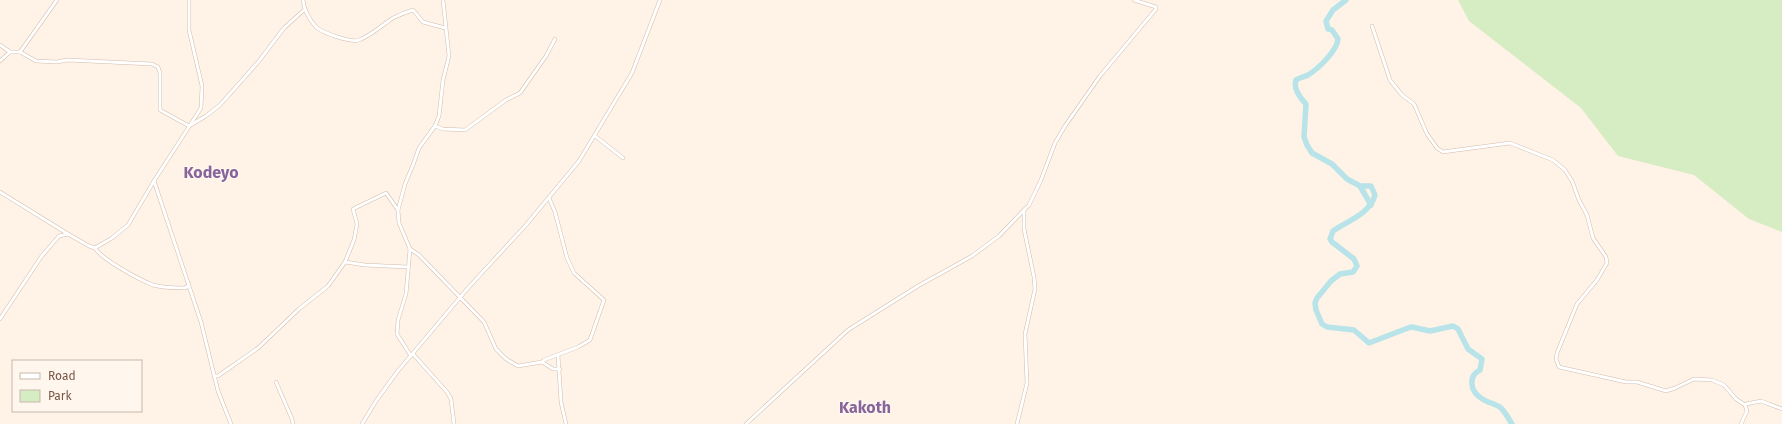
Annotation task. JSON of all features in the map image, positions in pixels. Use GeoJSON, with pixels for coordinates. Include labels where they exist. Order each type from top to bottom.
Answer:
{"type":"FeatureCollection","features":[{"type":"Feature","properties":{"kind":"street"},"geometry":{"type":"LineString","coordinates":[[20,52],[57,0]]}},
{"type":"Feature","properties":{"kind":"street"},"geometry":{"type":"LineString","coordinates":[[94,248],[112,238],[128,225],[154,181],[201,108],[202,86],[189,30],[189,0]]}},
{"type":"Feature","properties":{"kind":"street"},"geometry":{"type":"LineString","coordinates":[[302,0],[304,10],[317,28],[338,37],[353,40],[359,40],[393,18],[413,10],[423,22],[446,28]]}},
{"type":"Feature","properties":{"kind":"street"},"geometry":{"type":"LineString","coordinates":[[443,0],[448,56],[443,80],[439,116],[435,126],[418,148],[405,184],[398,210],[399,223],[410,249],[406,294],[398,320],[397,334],[412,355],[451,399],[454,424]]}},
{"type":"Feature","properties":{"kind":"street"},"geometry":{"type":"LineString","coordinates":[[362,424],[385,387],[461,297],[549,198],[579,161],[632,73],[660,0]]}},
{"type":"Feature","properties":{"kind":"street"},"geometry":{"type":"LineString","coordinates":[[746,424],[848,330],[918,286],[972,256],[999,236],[1029,205],[1041,180],[1055,143],[1065,126],[1100,76],[1156,9],[1156,7],[1134,0]]}},
{"type":"Feature","properties":{"kind":"street"},"geometry":{"type":"LineString","coordinates":[[189,126],[206,116],[220,105],[259,61],[284,28],[304,10]]}},
{"type":"Feature","properties":{"kind":"street"},"geometry":{"type":"LineString","coordinates":[[1372,26],[1390,80],[1402,95],[1414,104],[1427,134],[1439,150],[1443,152],[1471,147],[1514,143],[1553,160],[1565,170],[1572,181],[1579,200],[1587,215],[1593,238],[1606,257],[1607,262],[1597,280],[1577,304],[1557,353],[1556,359],[1559,367],[1626,382],[1637,382],[1666,391],[1694,379],[1712,380],[1724,386],[1736,399],[1745,405],[1747,411],[1741,424]]}},
{"type":"Feature","properties":{"kind":"street"},"geometry":{"type":"LineString","coordinates":[[435,126],[443,129],[452,128],[457,131],[465,130],[506,100],[520,93],[546,56],[555,40]]}},
{"type":"Feature","properties":{"kind":"street"},"geometry":{"type":"LineString","coordinates":[[0,45],[10,52],[20,52],[36,61],[57,62],[67,60],[152,64],[158,67],[160,73],[160,110],[189,126]]}},
{"type":"Feature","properties":{"kind":"street"},"geometry":{"type":"LineString","coordinates":[[0,61],[10,52]]}},
{"type":"Feature","properties":{"kind":"street"},"geometry":{"type":"LineString","coordinates":[[595,136],[623,158]]}},
{"type":"Feature","properties":{"kind":"street"},"geometry":{"type":"LineString","coordinates":[[154,181],[201,322],[218,391],[232,424]]}},
{"type":"Feature","properties":{"kind":"street"},"geometry":{"type":"LineString","coordinates":[[0,192],[68,234],[94,248],[98,253],[111,262],[153,285],[165,288],[184,288],[189,284]]}},
{"type":"Feature","properties":{"kind":"street"},"geometry":{"type":"LineString","coordinates":[[214,376],[218,376],[258,348],[299,308],[328,286],[345,262],[357,230],[353,209],[386,193],[398,210]]}},
{"type":"Feature","properties":{"kind":"street"},"geometry":{"type":"LineString","coordinates":[[410,249],[419,255],[484,322],[496,349],[506,359],[518,366],[542,362],[578,348],[590,340],[604,300],[574,273],[567,258],[556,212],[549,198]]}},
{"type":"Feature","properties":{"kind":"street"},"geometry":{"type":"LineString","coordinates":[[1017,424],[1027,383],[1025,334],[1035,289],[1024,228],[1024,210]]}},
{"type":"Feature","properties":{"kind":"street"},"geometry":{"type":"LineString","coordinates":[[0,319],[41,257],[59,236],[68,234]]}},
{"type":"Feature","properties":{"kind":"street"},"geometry":{"type":"LineString","coordinates":[[345,262],[365,265],[408,267]]}},
{"type":"Feature","properties":{"kind":"street"},"geometry":{"type":"LineString","coordinates":[[558,355],[562,402],[566,424]]}},
{"type":"Feature","properties":{"kind":"street"},"geometry":{"type":"LineString","coordinates":[[542,362],[554,369],[560,369]]}},
{"type":"Feature","properties":{"kind":"street"},"geometry":{"type":"LineString","coordinates":[[276,382],[293,424]]}},
{"type":"Feature","properties":{"kind":"street"},"geometry":{"type":"LineString","coordinates":[[1746,404],[1761,401],[1769,402],[1782,409]]}},
{"type":"Feature","properties":{"kind":"green space"},"geometry":{"type":"Polygon","coordinates":[[[1458,0],[1782,0],[1782,232],[1749,219],[1694,175],[1618,156],[1581,108],[1469,21],[1458,0]]]}},
{"type":"Feature","properties":{"kind":"waterway"},"geometry":{"type":"LineString","coordinates":[[1346,0],[1333,10],[1326,21],[1328,29],[1332,30],[1338,39],[1337,44],[1331,54],[1317,69],[1296,80],[1295,86],[1299,96],[1306,104],[1304,137],[1312,153],[1332,164],[1347,179],[1360,186],[1371,186],[1375,195],[1372,202],[1363,212],[1333,231],[1330,239],[1332,242],[1354,259],[1357,266],[1353,272],[1340,274],[1331,281],[1317,298],[1315,303],[1316,310],[1322,324],[1327,327],[1354,330],[1369,343],[1412,327],[1430,331],[1453,326],[1458,329],[1468,349],[1482,359],[1480,370],[1476,373],[1472,380],[1475,392],[1483,400],[1501,408],[1512,424]]}},
{"type":"Feature","properties":{"kind":"waterway"},"geometry":{"type":"LineString","coordinates":[[1360,186],[1371,205]]}},
{"type":"Feature","properties":{"kind":"district","name":"Kodeyo"},"geometry":{"type":"Point","coordinates":[211,172]}},
{"type":"Feature","properties":{"kind":"district","name":"Kakoth"},"geometry":{"type":"Point","coordinates":[865,407]}}]}
